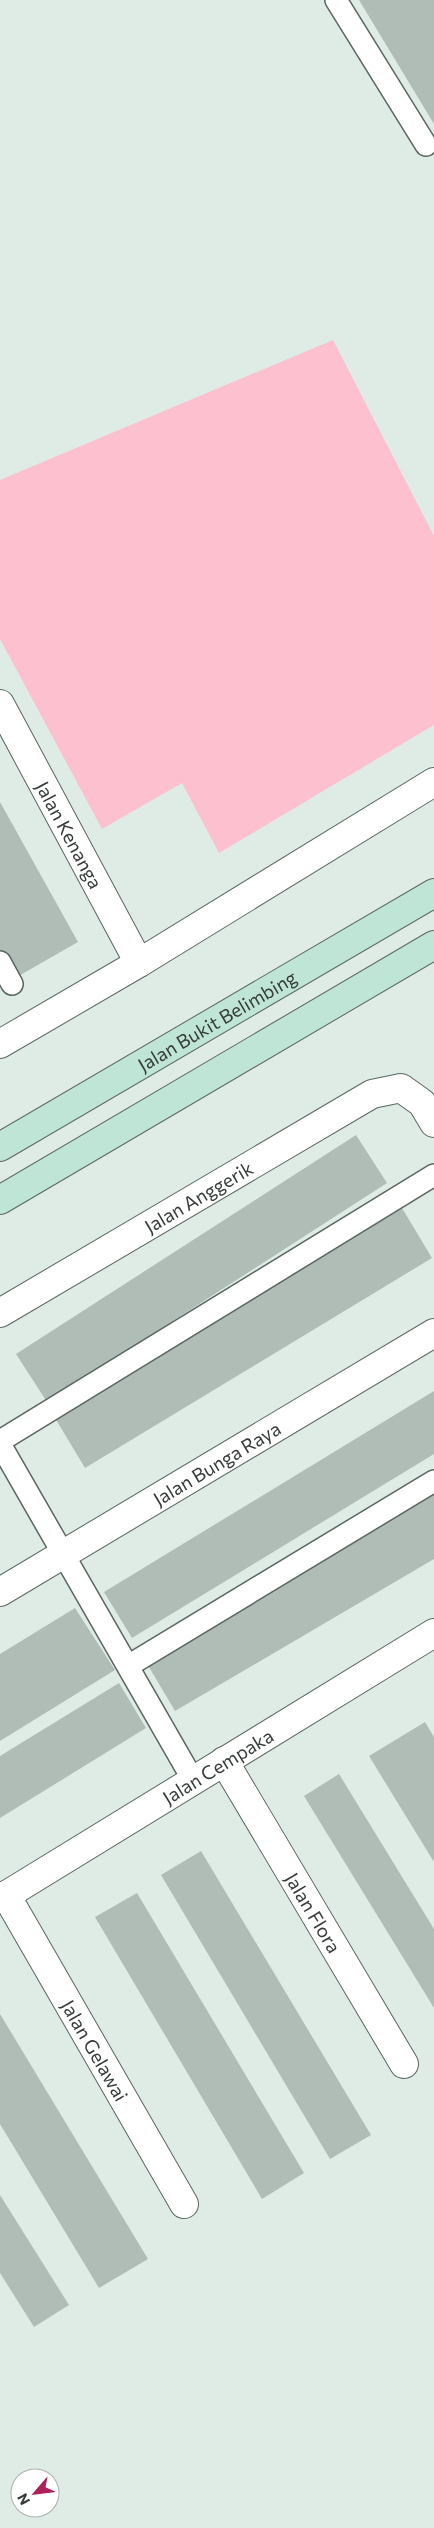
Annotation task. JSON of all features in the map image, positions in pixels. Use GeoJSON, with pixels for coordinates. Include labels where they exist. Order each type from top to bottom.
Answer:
{"type":"FeatureCollection","features":[{"type":"Feature","properties":{"kind":"main road","name":"Jalan Bukit Belimbing"},"geometry":{"type":"LineString","coordinates":[[0,1147],[434,892]]}},
{"type":"Feature","properties":{"kind":"main road"},"geometry":{"type":"LineString","coordinates":[[0,1200],[434,945]]}},
{"type":"Feature","properties":{"kind":"street","name":"Jalan Kenanga"},"geometry":{"type":"LineString","coordinates":[[0,704],[139,963]]}},
{"type":"Feature","properties":{"kind":"street"},"geometry":{"type":"LineString","coordinates":[[0,1044],[139,963],[434,782]]}},
{"type":"Feature","properties":{"kind":"street","name":"Jalan Anggerik"},"geometry":{"type":"LineString","coordinates":[[0,1313],[372,1094],[401,1088],[422,1103],[434,1123]]}},
{"type":"Feature","properties":{"kind":"street","name":"Jalan Bunga Raya"},"geometry":{"type":"LineString","coordinates":[[0,1592],[434,1333]]}},
{"type":"Feature","properties":{"kind":"street","name":"Jalan Cempaka"},"geometry":{"type":"LineString","coordinates":[[3,1897],[434,1633]]}},
{"type":"Feature","properties":{"kind":"street","name":"Jalan Flora"},"geometry":{"type":"LineString","coordinates":[[224,1761],[404,2064]]}},
{"type":"Feature","properties":{"kind":"street","name":"Jalan Gelawai"},"geometry":{"type":"LineString","coordinates":[[3,1897],[184,2204]]}},
{"type":"Feature","properties":{"kind":"lane"},"geometry":{"type":"LineString","coordinates":[[336,0],[426,145]]}},
{"type":"Feature","properties":{"kind":"lane"},"geometry":{"type":"LineString","coordinates":[[0,962],[12,984]]}},
{"type":"Feature","properties":{"kind":"lane"},"geometry":{"type":"LineString","coordinates":[[193,1780],[0,1442],[434,1175]]}},
{"type":"Feature","properties":{"kind":"lane"},"geometry":{"type":"LineString","coordinates":[[128,1666],[434,1481]]}},
{"type":"Feature","properties":{"kind":"shaded area"},"geometry":{"type":"Polygon","coordinates":[[[333,340],[434,536],[434,725],[219,853],[182,783],[102,829],[0,639],[0,480],[333,340]]]}},
{"type":"Feature","properties":{"kind":"building"},"geometry":{"type":"Polygon","coordinates":[[[359,0],[434,0],[434,124],[359,0]]]}},
{"type":"Feature","properties":{"kind":"building"},"geometry":{"type":"Polygon","coordinates":[[[0,802],[78,942],[15,978],[0,951],[0,802]]]}},
{"type":"Feature","properties":{"kind":"building"},"geometry":{"type":"Polygon","coordinates":[[[356,1135],[387,1183],[47,1402],[16,1354],[356,1135]]]}},
{"type":"Feature","properties":{"kind":"building"},"geometry":{"type":"Polygon","coordinates":[[[402,1208],[432,1258],[85,1468],[55,1418],[402,1208]]]}},
{"type":"Feature","properties":{"kind":"building"},"geometry":{"type":"Polygon","coordinates":[[[434,1391],[434,1454],[132,1638],[104,1592],[434,1391]]]}},
{"type":"Feature","properties":{"kind":"building"},"geometry":{"type":"Polygon","coordinates":[[[434,1492],[434,1559],[175,1711],[146,1662],[434,1492]]]}},
{"type":"Feature","properties":{"kind":"building"},"geometry":{"type":"Polygon","coordinates":[[[75,1608],[115,1670],[0,1741],[0,1654],[75,1608]]]}},
{"type":"Feature","properties":{"kind":"building"},"geometry":{"type":"Polygon","coordinates":[[[119,1683],[146,1728],[0,1818],[0,1756],[119,1683]]]}},
{"type":"Feature","properties":{"kind":"building"},"geometry":{"type":"Polygon","coordinates":[[[425,1722],[434,1737],[434,1862],[369,1756],[425,1722]]]}},
{"type":"Feature","properties":{"kind":"building"},"geometry":{"type":"Polygon","coordinates":[[[339,1774],[434,1929],[434,2008],[304,1796],[339,1774]]]}},
{"type":"Feature","properties":{"kind":"building"},"geometry":{"type":"Polygon","coordinates":[[[201,1851],[371,2135],[330,2159],[161,1875],[201,1851]]]}},
{"type":"Feature","properties":{"kind":"building"},"geometry":{"type":"Polygon","coordinates":[[[137,1893],[304,2173],[262,2199],[95,1917],[137,1893]]]}},
{"type":"Feature","properties":{"kind":"building"},"geometry":{"type":"Polygon","coordinates":[[[0,2014],[148,2259],[99,2288],[0,2124],[0,2014]]]}},
{"type":"Feature","properties":{"kind":"building"},"geometry":{"type":"Polygon","coordinates":[[[0,2195],[69,2305],[34,2327],[0,2273],[0,2195]]]}}]}
